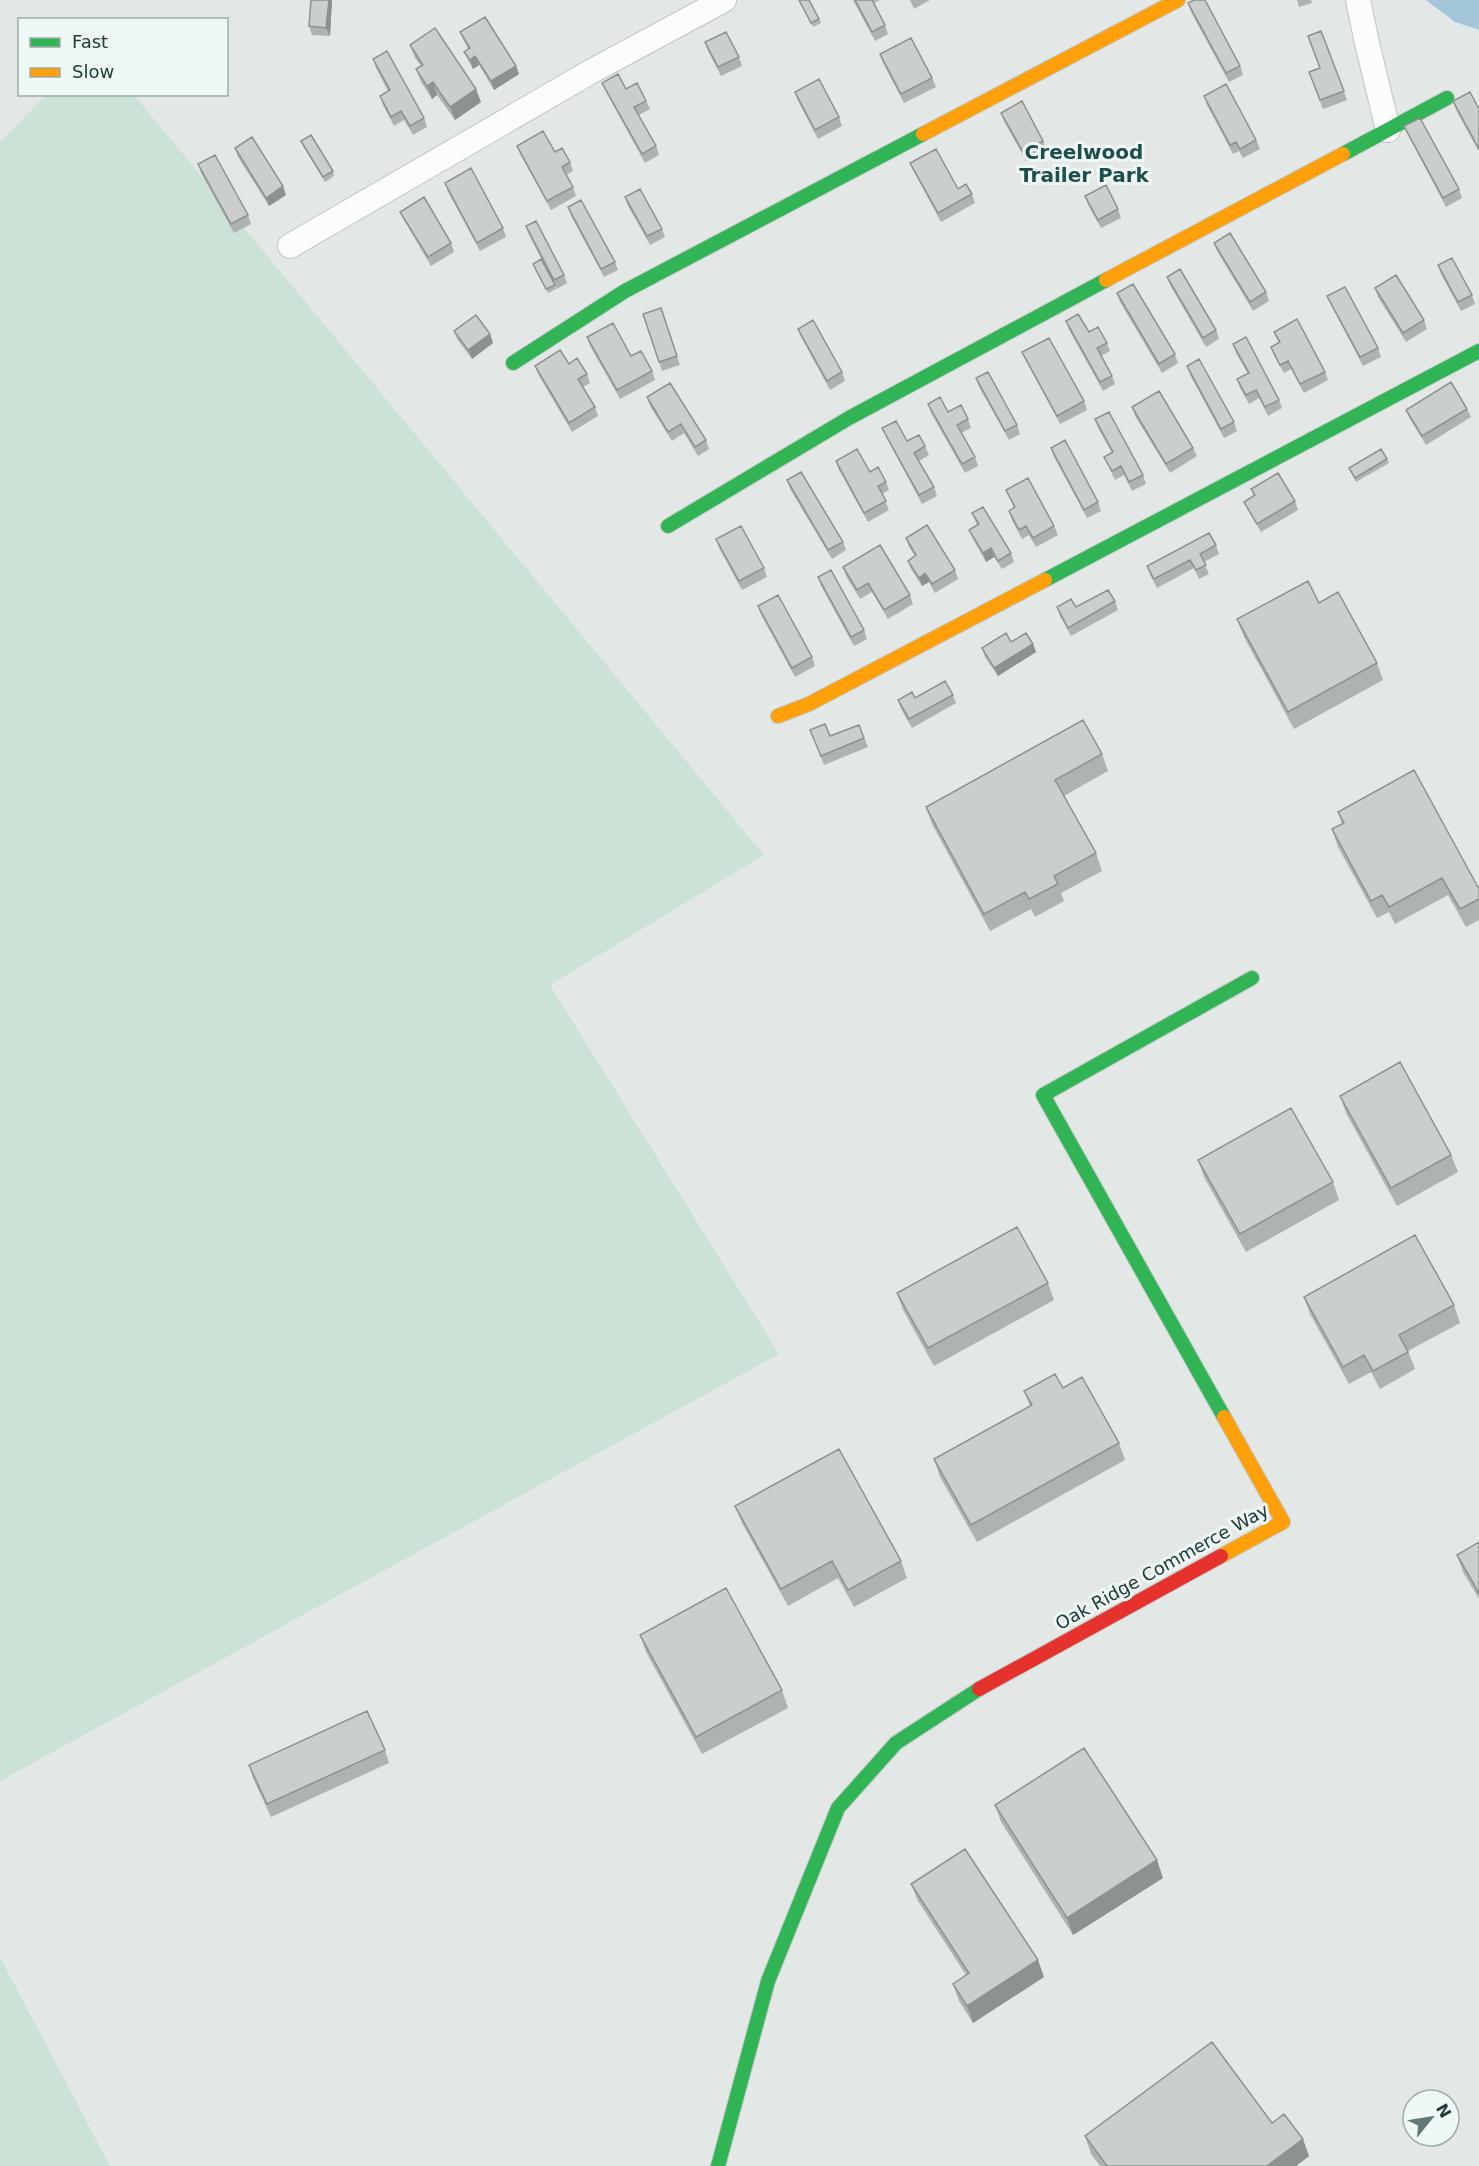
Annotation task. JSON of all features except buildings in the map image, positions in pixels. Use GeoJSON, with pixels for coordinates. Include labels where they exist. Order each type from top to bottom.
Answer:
{"type":"FeatureCollection","features":[{"type":"Feature","properties":{"kind":"street"},"geometry":{"type":"LineString","coordinates":[[290,246],[592,71],[724,0]]}},
{"type":"Feature","properties":{"kind":"street"},"geometry":{"type":"LineString","coordinates":[[513,363],[625,291],[1178,0]]}},
{"type":"Feature","properties":{"kind":"street"},"geometry":{"type":"LineString","coordinates":[[1358,0],[1366,44],[1388,130]]}},
{"type":"Feature","properties":{"kind":"street"},"geometry":{"type":"LineString","coordinates":[[668,526],[849,418],[1447,98]]}},
{"type":"Feature","properties":{"kind":"street"},"geometry":{"type":"LineString","coordinates":[[778,716],[809,704],[1479,351]]}},
{"type":"Feature","properties":{"kind":"street","name":"Oak Ridge Commerce Way"},"geometry":{"type":"LineString","coordinates":[[718,2166],[768,1981],[838,1808],[896,1743],[973,1692],[1283,1522],[1043,1095],[1251,978]]}},
{"type":"Feature","properties":{"kind":"green space"},"geometry":{"type":"Polygon","coordinates":[[[45,96],[135,96],[764,855],[550,985],[779,1354],[0,1781],[0,142],[45,96]]]}},
{"type":"Feature","properties":{"kind":"green space"},"geometry":{"type":"Polygon","coordinates":[[[0,1957],[110,2166],[0,2166],[0,1957]]]}},
{"type":"Feature","properties":{"kind":"water"},"geometry":{"type":"Polygon","coordinates":[[[1426,0],[1479,0],[1479,30],[1455,22],[1426,0]]]}},
{"type":"Feature","properties":{"kind":"traffic: fast"},"geometry":{"type":"LineString","coordinates":[[1343,154],[1447,98]]}},
{"type":"Feature","properties":{"kind":"traffic: fast"},"geometry":{"type":"LineString","coordinates":[[513,363],[625,291],[923,134]]}},
{"type":"Feature","properties":{"kind":"traffic: fast"},"geometry":{"type":"LineString","coordinates":[[668,526],[849,418],[1106,280]]}},
{"type":"Feature","properties":{"kind":"traffic: fast"},"geometry":{"type":"LineString","coordinates":[[1045,580],[1479,351]]}},
{"type":"Feature","properties":{"kind":"traffic: fast"},"geometry":{"type":"LineString","coordinates":[[1224,1417],[1043,1095],[1252,978]]}},
{"type":"Feature","properties":{"kind":"traffic: fast"},"geometry":{"type":"LineString","coordinates":[[718,2166],[768,1981],[838,1808],[896,1743],[979,1689]]}},
{"type":"Feature","properties":{"kind":"traffic: slow"},"geometry":{"type":"LineString","coordinates":[[923,134],[1178,0]]}},
{"type":"Feature","properties":{"kind":"traffic: slow"},"geometry":{"type":"LineString","coordinates":[[1106,280],[1343,154]]}},
{"type":"Feature","properties":{"kind":"traffic: slow"},"geometry":{"type":"LineString","coordinates":[[778,716],[809,704],[1045,580]]}},
{"type":"Feature","properties":{"kind":"traffic: slow"},"geometry":{"type":"LineString","coordinates":[[1221,1556],[1283,1522],[1224,1417]]}},
{"type":"Feature","properties":{"kind":"traffic: jam"},"geometry":{"type":"LineString","coordinates":[[979,1689],[1221,1556]]}},
{"type":"Feature","properties":{"kind":"district","name":"Creelwood Trailer Park"},"geometry":{"type":"Point","coordinates":[1084,164]}}]}
